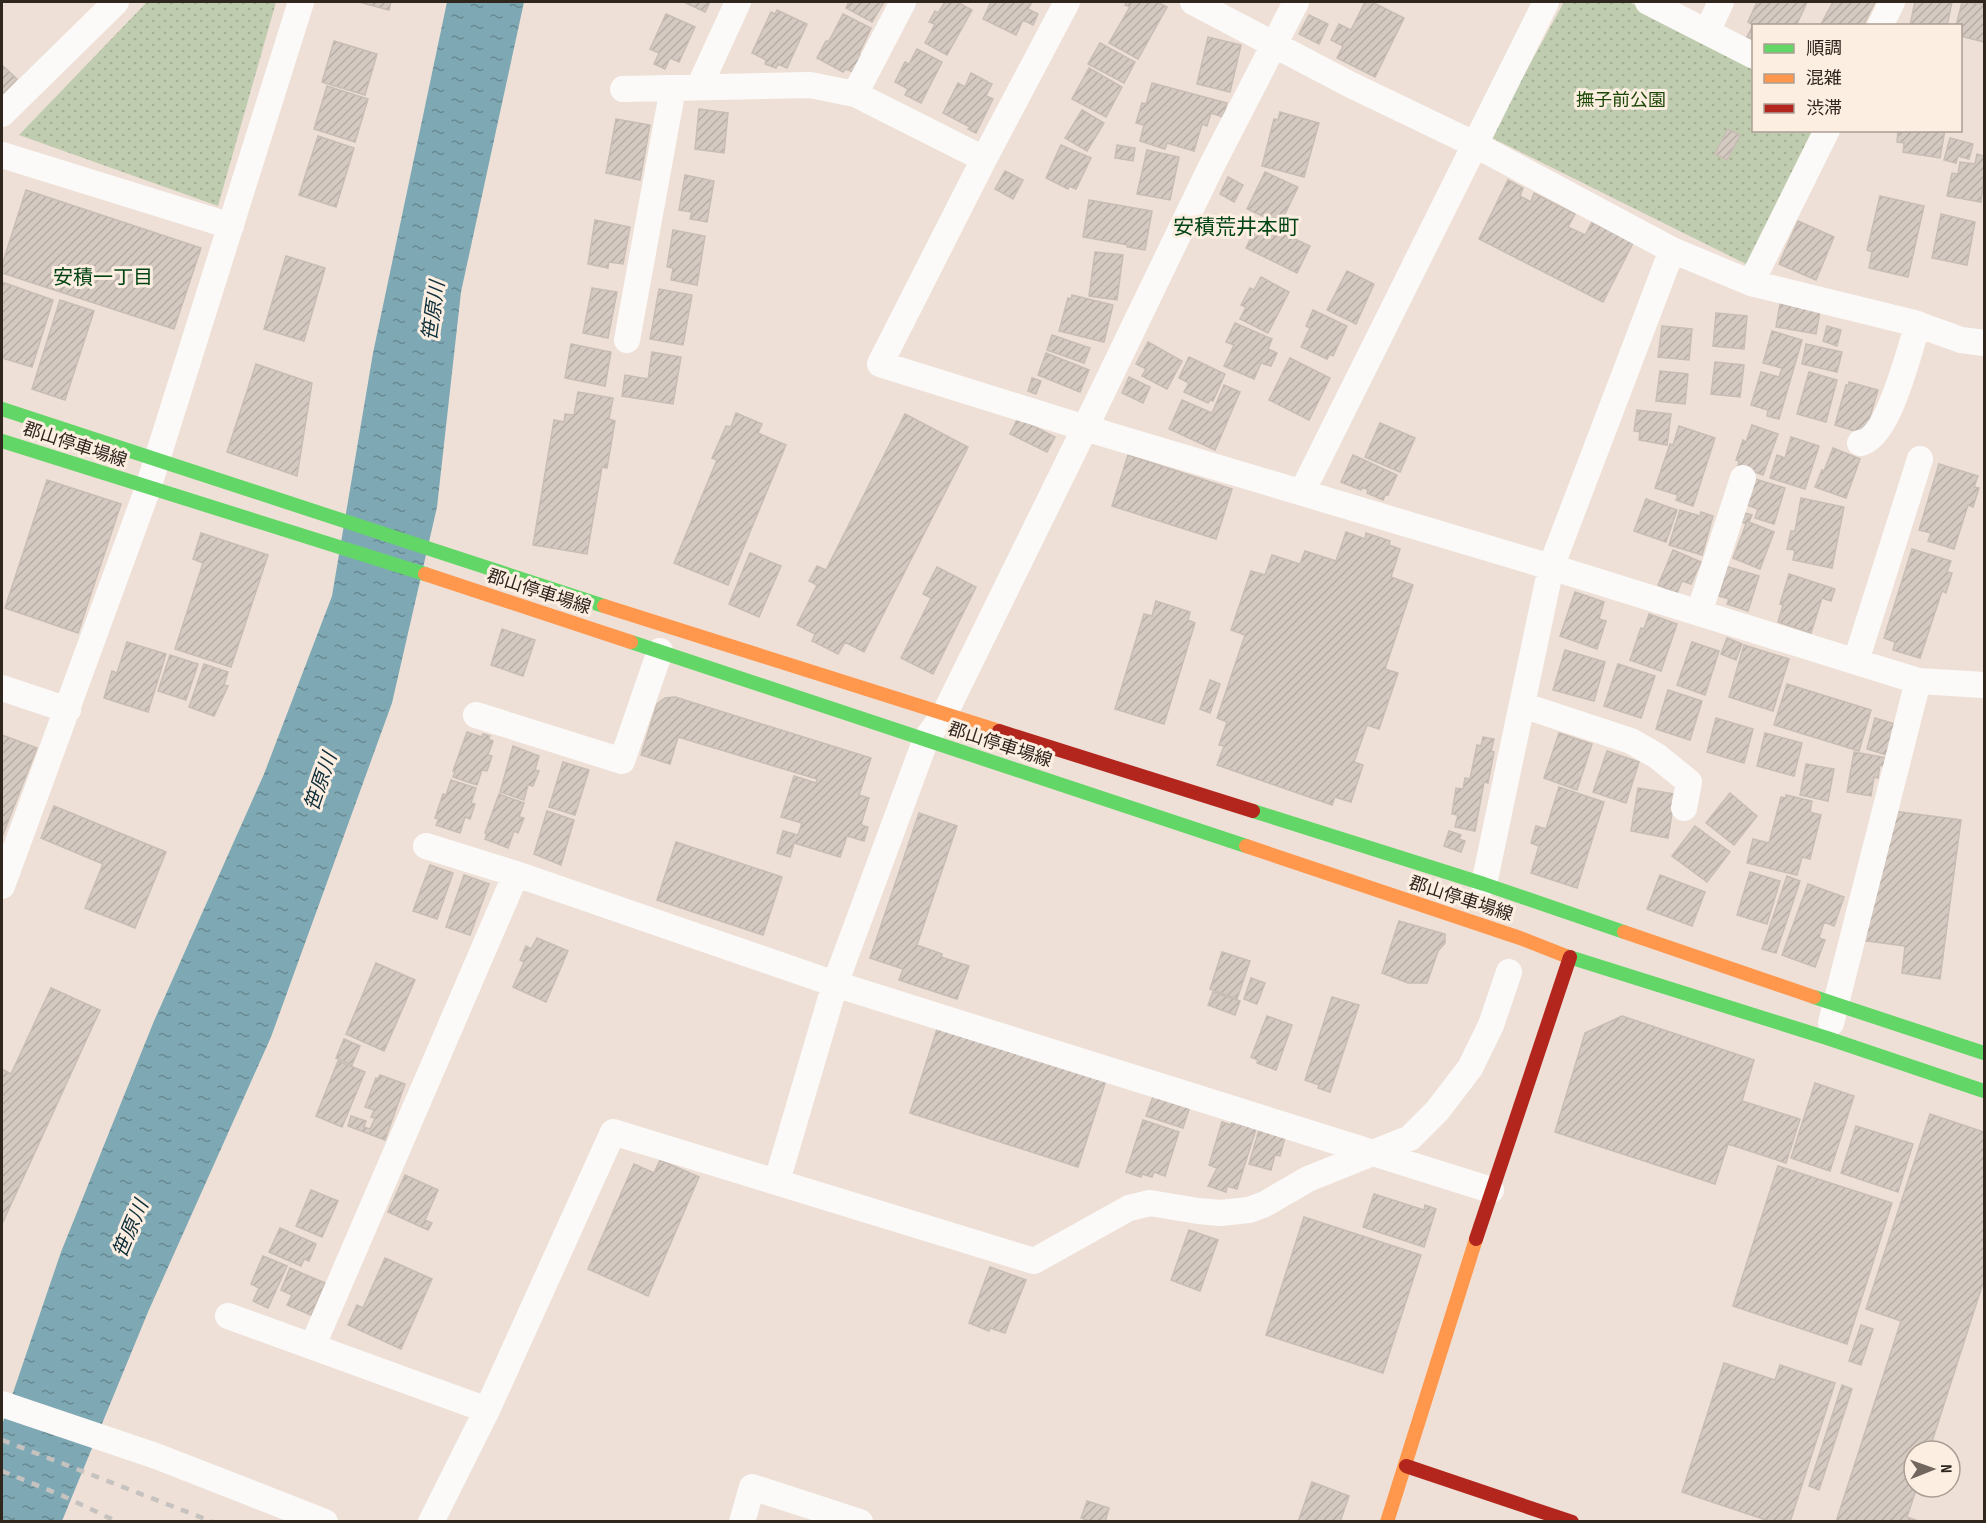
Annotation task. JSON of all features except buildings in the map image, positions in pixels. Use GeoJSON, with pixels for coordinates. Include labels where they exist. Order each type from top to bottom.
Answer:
{"type":"FeatureCollection","features":[{"type":"Feature","properties":{"kind":"main road","name":"郡山停車場線"},"geometry":{"type":"LineString","coordinates":[[2,409],[507,574],[1484,884],[1836,1005],[1984,1053]]}},
{"type":"Feature","properties":{"kind":"main road","name":"郡山停車場線"},"geometry":{"type":"LineString","coordinates":[[2,441],[498,597],[1520,938],[1570,957],[1827,1038],[1984,1091]]}},
{"type":"Feature","properties":{"kind":"main road"},"geometry":{"type":"LineString","coordinates":[[1387,1521],[1491,1190],[1570,957]]}},
{"type":"Feature","properties":{"kind":"main road"},"geometry":{"type":"LineString","coordinates":[[1406,1466],[1572,1521]]}},
{"type":"Feature","properties":{"kind":"street"},"geometry":{"type":"LineString","coordinates":[[2,114],[116,2]]}},
{"type":"Feature","properties":{"kind":"street"},"geometry":{"type":"LineString","coordinates":[[2,886],[148,488],[301,2]]}},
{"type":"Feature","properties":{"kind":"street"},"geometry":{"type":"LineString","coordinates":[[699,87],[738,2]]}},
{"type":"Feature","properties":{"kind":"street"},"geometry":{"type":"LineString","coordinates":[[855,94],[903,2]]}},
{"type":"Feature","properties":{"kind":"street"},"geometry":{"type":"LineString","coordinates":[[1067,2],[880,364],[1085,428],[1551,567],[1918,681],[1984,685]]}},
{"type":"Feature","properties":{"kind":"street"},"geometry":{"type":"LineString","coordinates":[[1193,2],[1351,85],[1474,144],[1672,250],[1751,284],[1918,324],[1961,340],[1984,343]]}},
{"type":"Feature","properties":{"kind":"street"},"geometry":{"type":"LineString","coordinates":[[777,1181],[835,984],[926,739],[945,713],[1211,167],[1296,2]]}},
{"type":"Feature","properties":{"kind":"street"},"geometry":{"type":"LineString","coordinates":[[1302,492],[1546,2]]}},
{"type":"Feature","properties":{"kind":"street"},"geometry":{"type":"LineString","coordinates":[[1648,2],[1752,55]]}},
{"type":"Feature","properties":{"kind":"street"},"geometry":{"type":"LineString","coordinates":[[1707,32],[1721,2]]}},
{"type":"Feature","properties":{"kind":"street"},"geometry":{"type":"LineString","coordinates":[[1881,24],[1892,2]]}},
{"type":"Feature","properties":{"kind":"street"},"geometry":{"type":"LineString","coordinates":[[623,89],[810,86],[855,94],[984,159]]}},
{"type":"Feature","properties":{"kind":"street"},"geometry":{"type":"LineString","coordinates":[[627,340],[673,88]]}},
{"type":"Feature","properties":{"kind":"street"},"geometry":{"type":"LineString","coordinates":[[1751,284],[1826,132]]}},
{"type":"Feature","properties":{"kind":"street"},"geometry":{"type":"LineString","coordinates":[[2,155],[231,226]]}},
{"type":"Feature","properties":{"kind":"street"},"geometry":{"type":"LineString","coordinates":[[1484,884],[1551,567],[1672,250]]}},
{"type":"Feature","properties":{"kind":"street"},"geometry":{"type":"LineString","coordinates":[[1860,443],[1871,439],[1891,410],[1918,324]]}},
{"type":"Feature","properties":{"kind":"street"},"geometry":{"type":"LineString","coordinates":[[1856,662],[1920,459]]}},
{"type":"Feature","properties":{"kind":"street"},"geometry":{"type":"LineString","coordinates":[[1699,613],[1743,478]]}},
{"type":"Feature","properties":{"kind":"street"},"geometry":{"type":"LineString","coordinates":[[476,715],[622,761],[660,651]]}},
{"type":"Feature","properties":{"kind":"street"},"geometry":{"type":"LineString","coordinates":[[1827,1038],[1918,681]]}},
{"type":"Feature","properties":{"kind":"street"},"geometry":{"type":"LineString","coordinates":[[2,688],[68,710]]}},
{"type":"Feature","properties":{"kind":"street"},"geometry":{"type":"LineString","coordinates":[[1522,705],[1643,747],[1689,782],[1684,808]]}},
{"type":"Feature","properties":{"kind":"street"},"geometry":{"type":"LineString","coordinates":[[426,846],[516,874],[835,984],[1491,1190]]}},
{"type":"Feature","properties":{"kind":"street"},"geometry":{"type":"LineString","coordinates":[[312,1345],[516,874]]}},
{"type":"Feature","properties":{"kind":"street"},"geometry":{"type":"LineString","coordinates":[[431,1521],[487,1410],[613,1132],[1034,1261],[1139,1204],[1157,1203],[1220,1213],[1249,1210],[1265,1204],[1308,1179],[1410,1138],[1437,1111],[1470,1068],[1491,1025],[1509,972]]}},
{"type":"Feature","properties":{"kind":"street"},"geometry":{"type":"LineString","coordinates":[[228,1316],[487,1410]]}},
{"type":"Feature","properties":{"kind":"street"},"geometry":{"type":"LineString","coordinates":[[2,1404],[156,1456],[325,1521]]}},
{"type":"Feature","properties":{"kind":"street"},"geometry":{"type":"LineString","coordinates":[[742,1521],[752,1487],[860,1521]]}},
{"type":"Feature","properties":{"kind":"green space"},"geometry":{"type":"Polygon","coordinates":[[[147,2],[276,2],[218,206],[19,135],[147,2]]]}},
{"type":"Feature","properties":{"kind":"green space","name":"撫子前公園"},"geometry":{"type":"Polygon","coordinates":[[[1564,2],[1629,2],[1752,64],[1752,132],[1813,132],[1748,265],[1490,137],[1564,2]]]}},
{"type":"Feature","properties":{"kind":"water","name":"笹原川"},"geometry":{"type":"Polygon","coordinates":[[[447,2],[524,2],[461,292],[437,507],[392,703],[271,1037],[148,1312],[62,1521],[2,1522],[2,1425],[61,1252],[154,1021],[264,774],[332,596],[373,353],[447,2]]]}},
{"type":"Feature","properties":{"kind":"railway"},"geometry":{"type":"LineString","coordinates":[[2,1440],[213,1522]]}},
{"type":"Feature","properties":{"kind":"railway"},"geometry":{"type":"LineString","coordinates":[[2,1471],[118,1522]]}},
{"type":"Feature","properties":{"kind":"traffic: fast"},"geometry":{"type":"LineString","coordinates":[[2,409],[604,606]]}},
{"type":"Feature","properties":{"kind":"traffic: fast"},"geometry":{"type":"LineString","coordinates":[[2,441],[425,574]]}},
{"type":"Feature","properties":{"kind":"traffic: fast"},"geometry":{"type":"LineString","coordinates":[[631,642],[1246,846]]}},
{"type":"Feature","properties":{"kind":"traffic: fast"},"geometry":{"type":"LineString","coordinates":[[1253,811],[1484,884],[1624,932]]}},
{"type":"Feature","properties":{"kind":"traffic: fast"},"geometry":{"type":"LineString","coordinates":[[1566,956],[1827,1038],[1984,1091]]}},
{"type":"Feature","properties":{"kind":"traffic: fast"},"geometry":{"type":"LineString","coordinates":[[1814,997],[1984,1053]]}},
{"type":"Feature","properties":{"kind":"traffic: slow"},"geometry":{"type":"LineString","coordinates":[[425,574],[631,642]]}},
{"type":"Feature","properties":{"kind":"traffic: slow"},"geometry":{"type":"LineString","coordinates":[[604,606],[999,731]]}},
{"type":"Feature","properties":{"kind":"traffic: slow"},"geometry":{"type":"LineString","coordinates":[[1246,846],[1520,938],[1566,956]]}},
{"type":"Feature","properties":{"kind":"traffic: slow"},"geometry":{"type":"LineString","coordinates":[[1624,932],[1814,997]]}},
{"type":"Feature","properties":{"kind":"traffic: slow"},"geometry":{"type":"LineString","coordinates":[[1387,1522],[1476,1239]]}},
{"type":"Feature","properties":{"kind":"traffic: jam"},"geometry":{"type":"LineString","coordinates":[[999,731],[1253,811]]}},
{"type":"Feature","properties":{"kind":"traffic: jam"},"geometry":{"type":"LineString","coordinates":[[1476,1239],[1570,957]]}},
{"type":"Feature","properties":{"kind":"traffic: jam"},"geometry":{"type":"LineString","coordinates":[[1406,1466],[1572,1522]]}},
{"type":"Feature","properties":{"kind":"district","name":"安積荒井本町"},"geometry":{"type":"Point","coordinates":[1236,227]}},
{"type":"Feature","properties":{"kind":"district","name":"安積一丁目"},"geometry":{"type":"Point","coordinates":[103,278]}}]}
